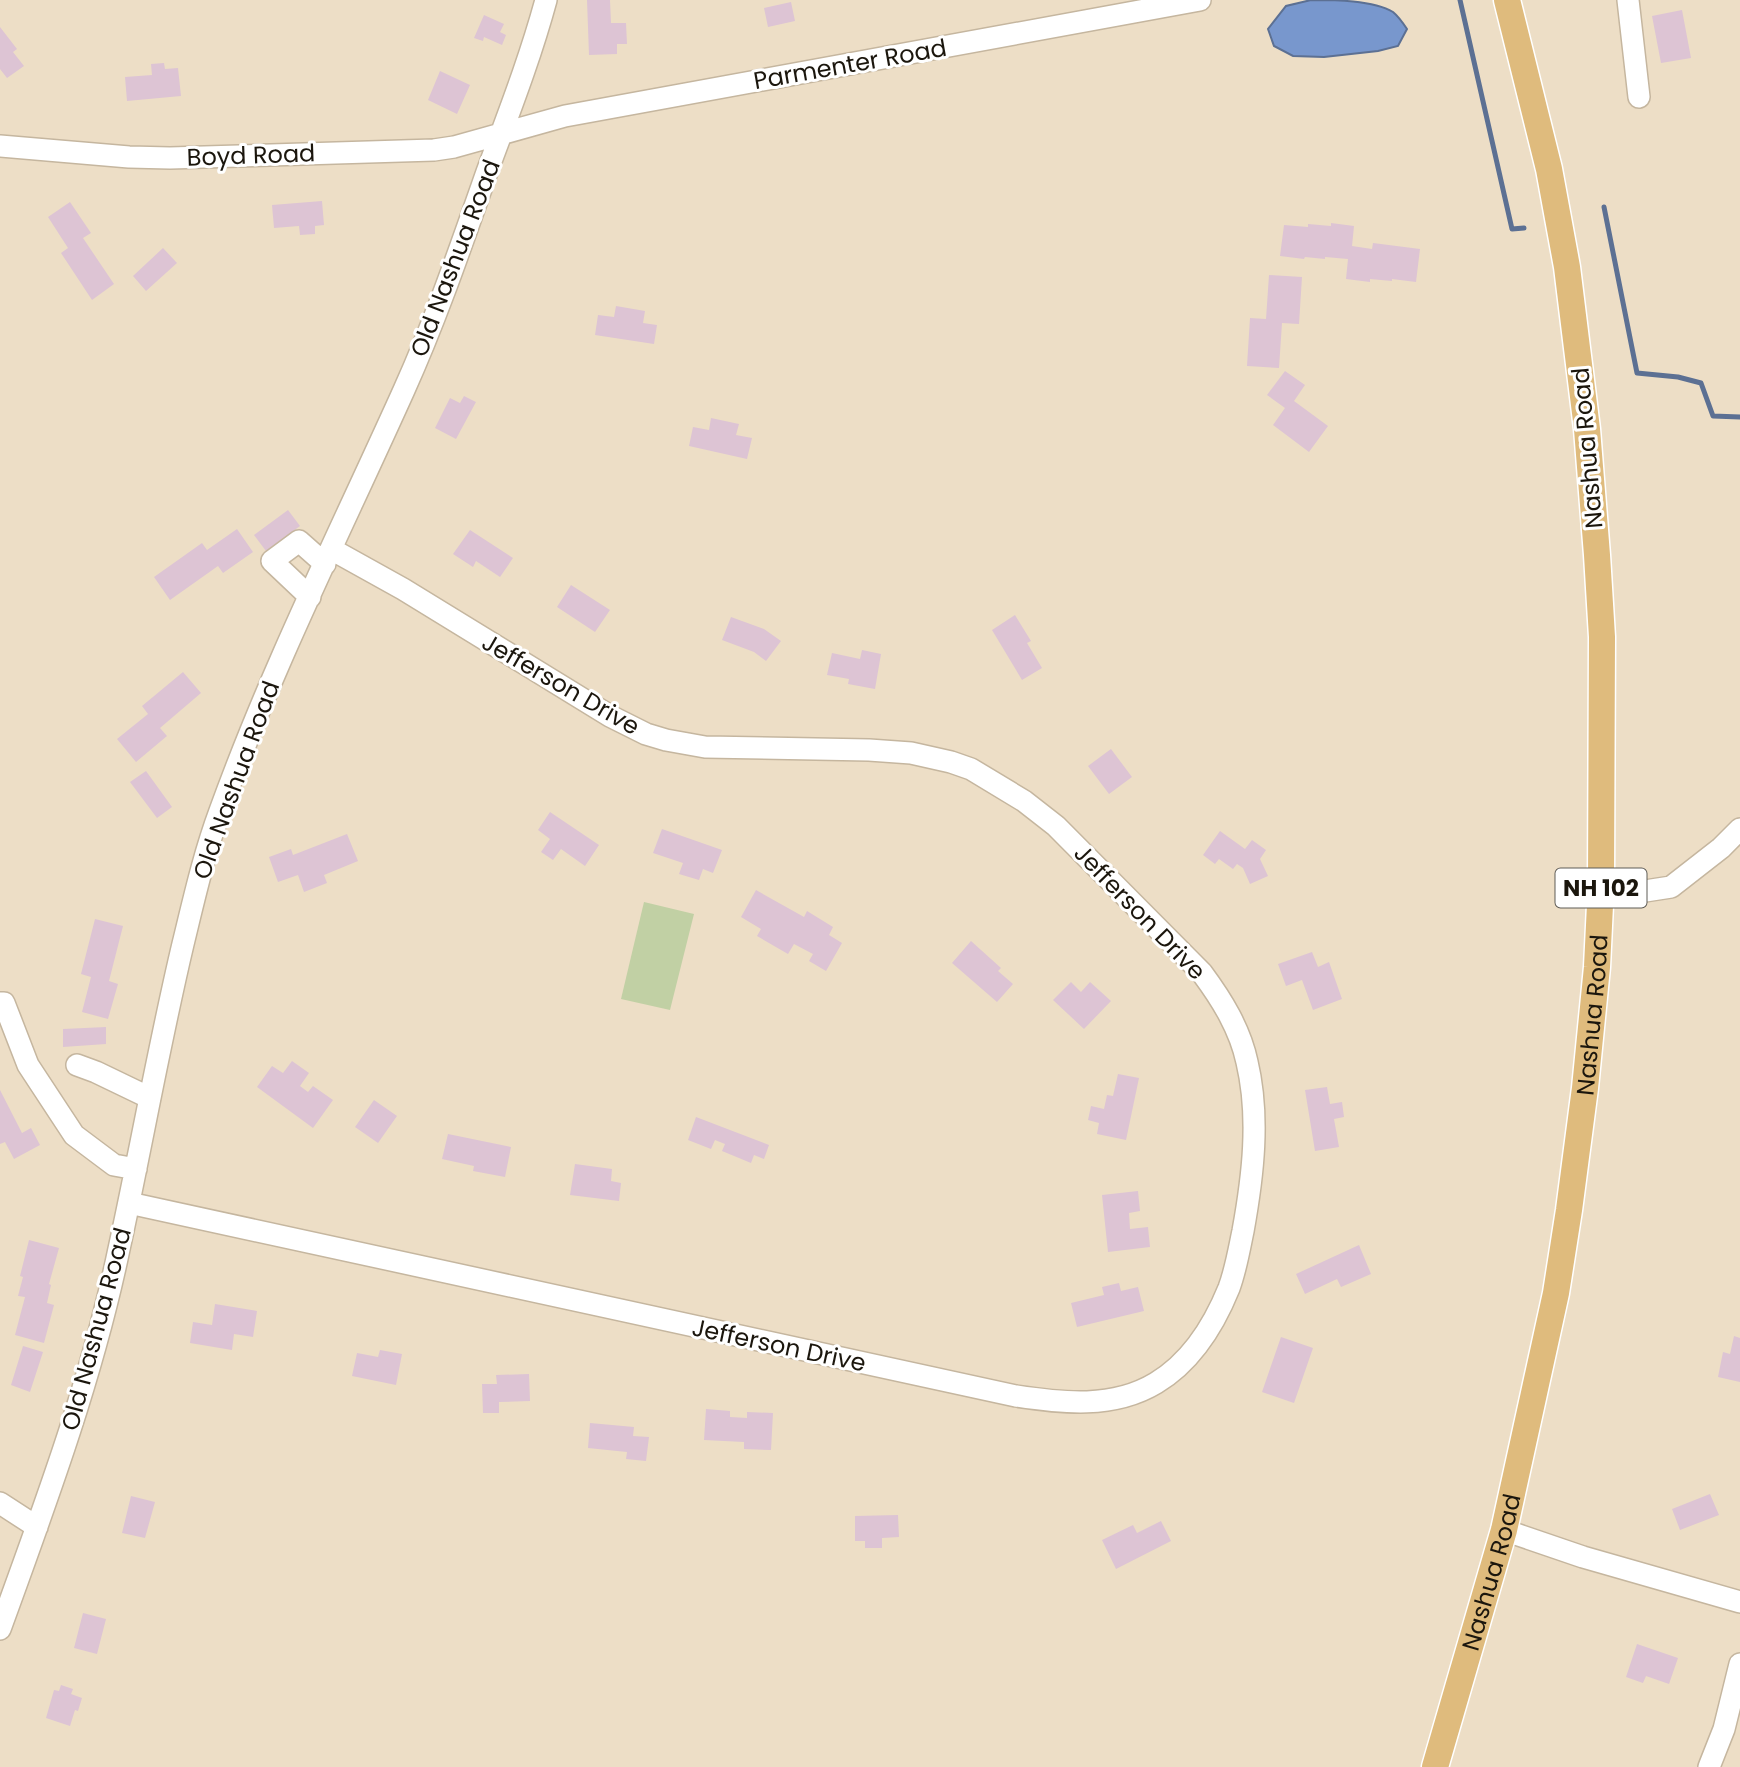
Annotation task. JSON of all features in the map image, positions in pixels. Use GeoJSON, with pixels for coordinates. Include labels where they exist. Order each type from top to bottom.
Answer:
{"type":"FeatureCollection","features":[{"type":"Feature","properties":{"kind":"main road","name":"Nashua Road"},"geometry":{"type":"LineString","coordinates":[[1435,1767],[1504,1530],[1556,1293],[1586,1074],[1601,898],[1601,637],[1583,389],[1567,267],[1549,169],[1507,0]]}},
{"type":"Feature","properties":{"kind":"street","name":"Old Nashua Road"},"geometry":{"type":"LineString","coordinates":[[0,1629],[37,1527],[92,1358],[129,1203],[166,1015],[199,875],[215,826],[248,737],[427,338],[527,64],[546,0]]}},
{"type":"Feature","properties":{"kind":"street","name":"Parmenter Road"},"geometry":{"type":"LineString","coordinates":[[501,134],[565,116],[1200,0]]}},
{"type":"Feature","properties":{"kind":"street"},"geometry":{"type":"LineString","coordinates":[[1628,0],[1639,97]]}},
{"type":"Feature","properties":{"kind":"street","name":"Boyd Road"},"geometry":{"type":"LineString","coordinates":[[0,146],[129,157],[211,158],[434,149],[454,147],[501,134]]}},
{"type":"Feature","properties":{"kind":"street","name":"Jefferson Drive"},"geometry":{"type":"LineString","coordinates":[[129,1203],[977,1388],[1056,1402],[1077,1403],[1117,1398],[1155,1383],[1172,1371],[1187,1357],[1212,1324],[1236,1266],[1252,1164],[1254,1104],[1248,1063],[1235,1025],[1202,973],[1085,855],[1024,801],[971,769],[921,755],[869,750],[705,747],[646,734],[610,716],[403,589],[299,541],[272,561],[310,597]]}},
{"type":"Feature","properties":{"kind":"street"},"geometry":{"type":"LineString","coordinates":[[1601,898],[1671,887],[1721,848],[1740,829]]}},
{"type":"Feature","properties":{"kind":"street"},"geometry":{"type":"LineString","coordinates":[[0,1003],[4,1003],[28,1065],[74,1135],[114,1165],[136,1169]]}},
{"type":"Feature","properties":{"kind":"street"},"geometry":{"type":"LineString","coordinates":[[77,1065],[150,1098]]}},
{"type":"Feature","properties":{"kind":"street"},"geometry":{"type":"LineString","coordinates":[[0,1503],[37,1527]]}},
{"type":"Feature","properties":{"kind":"street"},"geometry":{"type":"LineString","coordinates":[[1504,1530],[1583,1557],[1740,1602]]}},
{"type":"Feature","properties":{"kind":"street"},"geometry":{"type":"LineString","coordinates":[[1709,1767],[1724,1729],[1740,1664]]}},
{"type":"Feature","properties":{"kind":"green space"},"geometry":{"type":"Polygon","coordinates":[[[644,902],[694,914],[670,1010],[621,999],[644,902]]]}},
{"type":"Feature","properties":{"kind":"water"},"geometry":{"type":"Polygon","coordinates":[[[1311,0],[1353,2],[1385,8],[1393,12],[1407,29],[1398,46],[1378,51],[1324,57],[1293,56],[1274,46],[1268,29],[1286,6],[1311,0]]]}},
{"type":"Feature","properties":{"kind":"building"},"geometry":{"type":"Polygon","coordinates":[[[587,0],[610,0],[611,23],[626,23],[627,44],[617,44],[617,54],[589,55],[587,0]]]}},
{"type":"Feature","properties":{"kind":"building"},"geometry":{"type":"Polygon","coordinates":[[[791,2],[795,21],[768,27],[764,8],[791,2]]]}},
{"type":"Feature","properties":{"kind":"building"},"geometry":{"type":"Polygon","coordinates":[[[1682,10],[1691,58],[1661,63],[1652,16],[1682,10]]]}},
{"type":"Feature","properties":{"kind":"building"},"geometry":{"type":"Polygon","coordinates":[[[484,15],[504,24],[500,32],[506,35],[502,45],[484,37],[483,41],[474,38],[484,15]]]}},
{"type":"Feature","properties":{"kind":"building"},"geometry":{"type":"Polygon","coordinates":[[[0,27],[17,49],[13,52],[24,66],[7,78],[0,69],[0,27]]]}},
{"type":"Feature","properties":{"kind":"building"},"geometry":{"type":"Polygon","coordinates":[[[164,63],[165,69],[178,68],[181,96],[127,101],[125,77],[152,75],[151,64],[164,63]]]}},
{"type":"Feature","properties":{"kind":"building"},"geometry":{"type":"Polygon","coordinates":[[[440,71],[470,85],[457,114],[428,100],[440,71]]]}},
{"type":"Feature","properties":{"kind":"building"},"geometry":{"type":"Polygon","coordinates":[[[322,201],[324,225],[315,226],[315,234],[300,235],[299,226],[274,228],[272,205],[322,201]]]}},
{"type":"Feature","properties":{"kind":"building"},"geometry":{"type":"Polygon","coordinates":[[[70,202],[91,233],[83,238],[114,284],[92,300],[61,253],[68,248],[48,217],[70,202]]]}},
{"type":"Feature","properties":{"kind":"building"},"geometry":{"type":"Polygon","coordinates":[[[1331,223],[1354,226],[1352,246],[1372,249],[1373,243],[1420,249],[1416,282],[1346,279],[1348,259],[1280,256],[1284,225],[1308,227],[1308,224],[1331,226],[1331,223]]]}},
{"type":"Feature","properties":{"kind":"building"},"geometry":{"type":"Polygon","coordinates":[[[163,248],[177,263],[146,291],[133,276],[163,248]]]}},
{"type":"Feature","properties":{"kind":"building"},"geometry":{"type":"Polygon","coordinates":[[[1269,275],[1302,277],[1299,324],[1282,323],[1279,368],[1247,366],[1250,318],[1266,319],[1269,275]]]}},
{"type":"Feature","properties":{"kind":"building"},"geometry":{"type":"Polygon","coordinates":[[[616,306],[645,311],[643,323],[657,325],[654,344],[595,335],[598,315],[614,317],[616,306]]]}},
{"type":"Feature","properties":{"kind":"building"},"geometry":{"type":"Polygon","coordinates":[[[1285,371],[1305,385],[1294,401],[1328,426],[1309,452],[1273,425],[1285,408],[1267,395],[1285,371]]]}},
{"type":"Feature","properties":{"kind":"building"},"geometry":{"type":"Polygon","coordinates":[[[464,396],[476,402],[456,439],[435,428],[450,398],[460,403],[464,396]]]}},
{"type":"Feature","properties":{"kind":"building"},"geometry":{"type":"Polygon","coordinates":[[[711,418],[739,424],[736,435],[752,438],[747,459],[689,446],[693,427],[709,430],[711,418]]]}},
{"type":"Feature","properties":{"kind":"building"},"geometry":{"type":"Polygon","coordinates":[[[288,510],[300,526],[266,551],[254,535],[288,510]]]}},
{"type":"Feature","properties":{"kind":"building"},"geometry":{"type":"Polygon","coordinates":[[[237,529],[253,552],[223,573],[218,566],[170,600],[154,577],[202,543],[207,550],[237,529]]]}},
{"type":"Feature","properties":{"kind":"building"},"geometry":{"type":"Polygon","coordinates":[[[470,530],[513,558],[500,577],[476,561],[473,567],[453,554],[470,530]]]}},
{"type":"Feature","properties":{"kind":"building"},"geometry":{"type":"Polygon","coordinates":[[[571,585],[610,610],[595,632],[557,607],[571,585]]]}},
{"type":"Feature","properties":{"kind":"building"},"geometry":{"type":"Polygon","coordinates":[[[1015,615],[1031,641],[1027,643],[1042,668],[1022,680],[992,630],[1015,615]]]}},
{"type":"Feature","properties":{"kind":"building"},"geometry":{"type":"Polygon","coordinates":[[[731,617],[764,629],[781,641],[766,661],[754,652],[722,640],[731,617]]]}},
{"type":"Feature","properties":{"kind":"building"},"geometry":{"type":"Polygon","coordinates":[[[862,650],[881,654],[875,689],[848,684],[849,679],[827,675],[832,653],[860,659],[862,650]]]}},
{"type":"Feature","properties":{"kind":"building"},"geometry":{"type":"Polygon","coordinates":[[[183,672],[201,693],[160,728],[167,736],[136,762],[117,739],[148,714],[142,706],[183,672]]]}},
{"type":"Feature","properties":{"kind":"building"},"geometry":{"type":"Polygon","coordinates":[[[1111,749],[1132,777],[1109,794],[1088,766],[1111,749]]]}},
{"type":"Feature","properties":{"kind":"building"},"geometry":{"type":"Polygon","coordinates":[[[146,771],[172,807],[157,818],[130,782],[146,771]]]}},
{"type":"Feature","properties":{"kind":"building"},"geometry":{"type":"Polygon","coordinates":[[[550,812],[599,845],[585,866],[561,849],[553,860],[541,852],[550,839],[538,830],[550,812]]]}},
{"type":"Feature","properties":{"kind":"building"},"geometry":{"type":"Polygon","coordinates":[[[662,829],[722,850],[713,873],[703,869],[699,880],[679,874],[683,863],[653,853],[662,829]]]}},
{"type":"Feature","properties":{"kind":"building"},"geometry":{"type":"Polygon","coordinates":[[[1220,831],[1245,849],[1252,840],[1266,850],[1260,859],[1268,876],[1250,884],[1243,868],[1237,864],[1233,869],[1219,859],[1215,864],[1203,855],[1220,831]]]}},
{"type":"Feature","properties":{"kind":"building"},"geometry":{"type":"Polygon","coordinates":[[[347,834],[358,861],[324,875],[327,883],[304,892],[298,875],[278,882],[269,857],[291,849],[293,855],[347,834]]]}},
{"type":"Feature","properties":{"kind":"building"},"geometry":{"type":"Polygon","coordinates":[[[756,890],[804,917],[807,911],[833,927],[829,935],[842,943],[826,971],[809,961],[813,954],[794,944],[788,954],[757,936],[761,929],[741,917],[756,890]]]}},
{"type":"Feature","properties":{"kind":"building"},"geometry":{"type":"Polygon","coordinates":[[[95,919],[123,926],[109,981],[118,984],[108,1019],[82,1012],[91,977],[81,974],[95,919]]]}},
{"type":"Feature","properties":{"kind":"building"},"geometry":{"type":"Polygon","coordinates":[[[971,941],[1001,968],[998,971],[1013,984],[997,1002],[952,963],[971,941]]]}},
{"type":"Feature","properties":{"kind":"building"},"geometry":{"type":"Polygon","coordinates":[[[1312,952],[1318,967],[1329,962],[1342,999],[1313,1010],[1302,980],[1286,986],[1278,964],[1312,952]]]}},
{"type":"Feature","properties":{"kind":"building"},"geometry":{"type":"Polygon","coordinates":[[[1071,982],[1081,992],[1090,982],[1111,1001],[1084,1029],[1053,1000],[1071,982]]]}},
{"type":"Feature","properties":{"kind":"building"},"geometry":{"type":"Polygon","coordinates":[[[106,1027],[106,1044],[63,1047],[63,1029],[106,1027]]]}},
{"type":"Feature","properties":{"kind":"building"},"geometry":{"type":"Polygon","coordinates":[[[292,1061],[309,1073],[300,1086],[308,1092],[313,1086],[333,1100],[313,1128],[257,1087],[272,1066],[283,1073],[292,1061]]]}},
{"type":"Feature","properties":{"kind":"building"},"geometry":{"type":"Polygon","coordinates":[[[1118,1074],[1139,1078],[1126,1140],[1097,1134],[1099,1123],[1088,1120],[1091,1106],[1104,1109],[1107,1095],[1113,1096],[1118,1074]]]}},
{"type":"Feature","properties":{"kind":"building"},"geometry":{"type":"Polygon","coordinates":[[[1327,1087],[1330,1104],[1342,1102],[1344,1117],[1334,1119],[1339,1147],[1315,1151],[1305,1090],[1327,1087]]]}},
{"type":"Feature","properties":{"kind":"building"},"geometry":{"type":"Polygon","coordinates":[[[0,1090],[22,1133],[31,1128],[40,1145],[14,1159],[5,1142],[0,1144],[0,1090]]]}},
{"type":"Feature","properties":{"kind":"building"},"geometry":{"type":"Polygon","coordinates":[[[374,1100],[397,1116],[378,1143],[355,1127],[374,1100]]]}},
{"type":"Feature","properties":{"kind":"building"},"geometry":{"type":"Polygon","coordinates":[[[696,1117],[769,1145],[764,1159],[754,1155],[751,1163],[722,1151],[725,1144],[715,1140],[711,1149],[688,1140],[696,1117]]]}},
{"type":"Feature","properties":{"kind":"building"},"geometry":{"type":"Polygon","coordinates":[[[448,1134],[511,1147],[505,1177],[473,1171],[474,1166],[442,1159],[448,1134]]]}},
{"type":"Feature","properties":{"kind":"building"},"geometry":{"type":"Polygon","coordinates":[[[575,1164],[612,1169],[611,1181],[621,1183],[619,1201],[570,1195],[575,1164]]]}},
{"type":"Feature","properties":{"kind":"building"},"geometry":{"type":"Polygon","coordinates":[[[1138,1191],[1140,1211],[1129,1213],[1130,1229],[1148,1227],[1150,1247],[1108,1252],[1102,1195],[1138,1191]]]}},
{"type":"Feature","properties":{"kind":"building"},"geometry":{"type":"Polygon","coordinates":[[[29,1240],[59,1248],[49,1284],[47,1303],[54,1305],[44,1343],[15,1335],[25,1297],[18,1296],[29,1240]]]}},
{"type":"Feature","properties":{"kind":"building"},"geometry":{"type":"Polygon","coordinates":[[[1359,1245],[1371,1274],[1341,1287],[1337,1279],[1305,1294],[1296,1274],[1359,1245]]]}},
{"type":"Feature","properties":{"kind":"building"},"geometry":{"type":"Polygon","coordinates":[[[1119,1283],[1121,1291],[1138,1287],[1144,1311],[1077,1327],[1071,1303],[1104,1295],[1102,1287],[1119,1283]]]}},
{"type":"Feature","properties":{"kind":"building"},"geometry":{"type":"Polygon","coordinates":[[[215,1304],[257,1311],[253,1337],[234,1334],[232,1350],[190,1343],[193,1322],[212,1325],[215,1304]]]}},
{"type":"Feature","properties":{"kind":"building"},"geometry":{"type":"Polygon","coordinates":[[[1734,1336],[1740,1338],[1740,1382],[1718,1377],[1723,1352],[1730,1354],[1734,1336]]]}},
{"type":"Feature","properties":{"kind":"building"},"geometry":{"type":"Polygon","coordinates":[[[1281,1337],[1313,1348],[1294,1403],[1262,1392],[1281,1337]]]}},
{"type":"Feature","properties":{"kind":"building"},"geometry":{"type":"Polygon","coordinates":[[[23,1346],[43,1352],[30,1392],[11,1385],[23,1346]]]}},
{"type":"Feature","properties":{"kind":"building"},"geometry":{"type":"Polygon","coordinates":[[[380,1350],[402,1354],[396,1385],[352,1376],[357,1353],[378,1357],[380,1350]]]}},
{"type":"Feature","properties":{"kind":"building"},"geometry":{"type":"Polygon","coordinates":[[[529,1374],[530,1401],[499,1402],[499,1413],[483,1413],[482,1384],[497,1384],[496,1375],[529,1374]]]}},
{"type":"Feature","properties":{"kind":"building"},"geometry":{"type":"Polygon","coordinates":[[[706,1409],[730,1411],[730,1417],[747,1418],[747,1412],[773,1413],[771,1450],[744,1449],[744,1442],[704,1440],[706,1409]]]}},
{"type":"Feature","properties":{"kind":"building"},"geometry":{"type":"Polygon","coordinates":[[[590,1423],[634,1427],[633,1436],[649,1437],[646,1461],[626,1459],[627,1452],[588,1448],[590,1423]]]}},
{"type":"Feature","properties":{"kind":"building"},"geometry":{"type":"Polygon","coordinates":[[[1710,1494],[1719,1515],[1680,1530],[1672,1509],[1710,1494]]]}},
{"type":"Feature","properties":{"kind":"building"},"geometry":{"type":"Polygon","coordinates":[[[131,1496],[155,1502],[145,1538],[122,1533],[131,1496]]]}},
{"type":"Feature","properties":{"kind":"building"},"geometry":{"type":"Polygon","coordinates":[[[898,1515],[899,1537],[882,1538],[882,1548],[865,1548],[865,1541],[855,1541],[855,1516],[898,1515]]]}},
{"type":"Feature","properties":{"kind":"building"},"geometry":{"type":"Polygon","coordinates":[[[1161,1521],[1171,1541],[1116,1569],[1102,1540],[1133,1525],[1137,1533],[1161,1521]]]}},
{"type":"Feature","properties":{"kind":"building"},"geometry":{"type":"Polygon","coordinates":[[[83,1613],[106,1619],[97,1654],[74,1648],[83,1613]]]}},
{"type":"Feature","properties":{"kind":"building"},"geometry":{"type":"Polygon","coordinates":[[[1637,1644],[1678,1658],[1669,1684],[1646,1676],[1643,1683],[1626,1677],[1637,1644]]]}},
{"type":"Feature","properties":{"kind":"building"},"geometry":{"type":"Polygon","coordinates":[[[61,1685],[73,1689],[71,1694],[82,1698],[70,1726],[46,1718],[54,1690],[59,1691],[61,1685]]]}},
{"type":"Feature","properties":{"kind":"waterway"},"geometry":{"type":"LineString","coordinates":[[1460,0],[1512,229],[1524,228]]}},
{"type":"Feature","properties":{"kind":"waterway"},"geometry":{"type":"LineString","coordinates":[[1604,207],[1637,373],[1678,377],[1701,383],[1713,416],[1740,417]]}}]}
